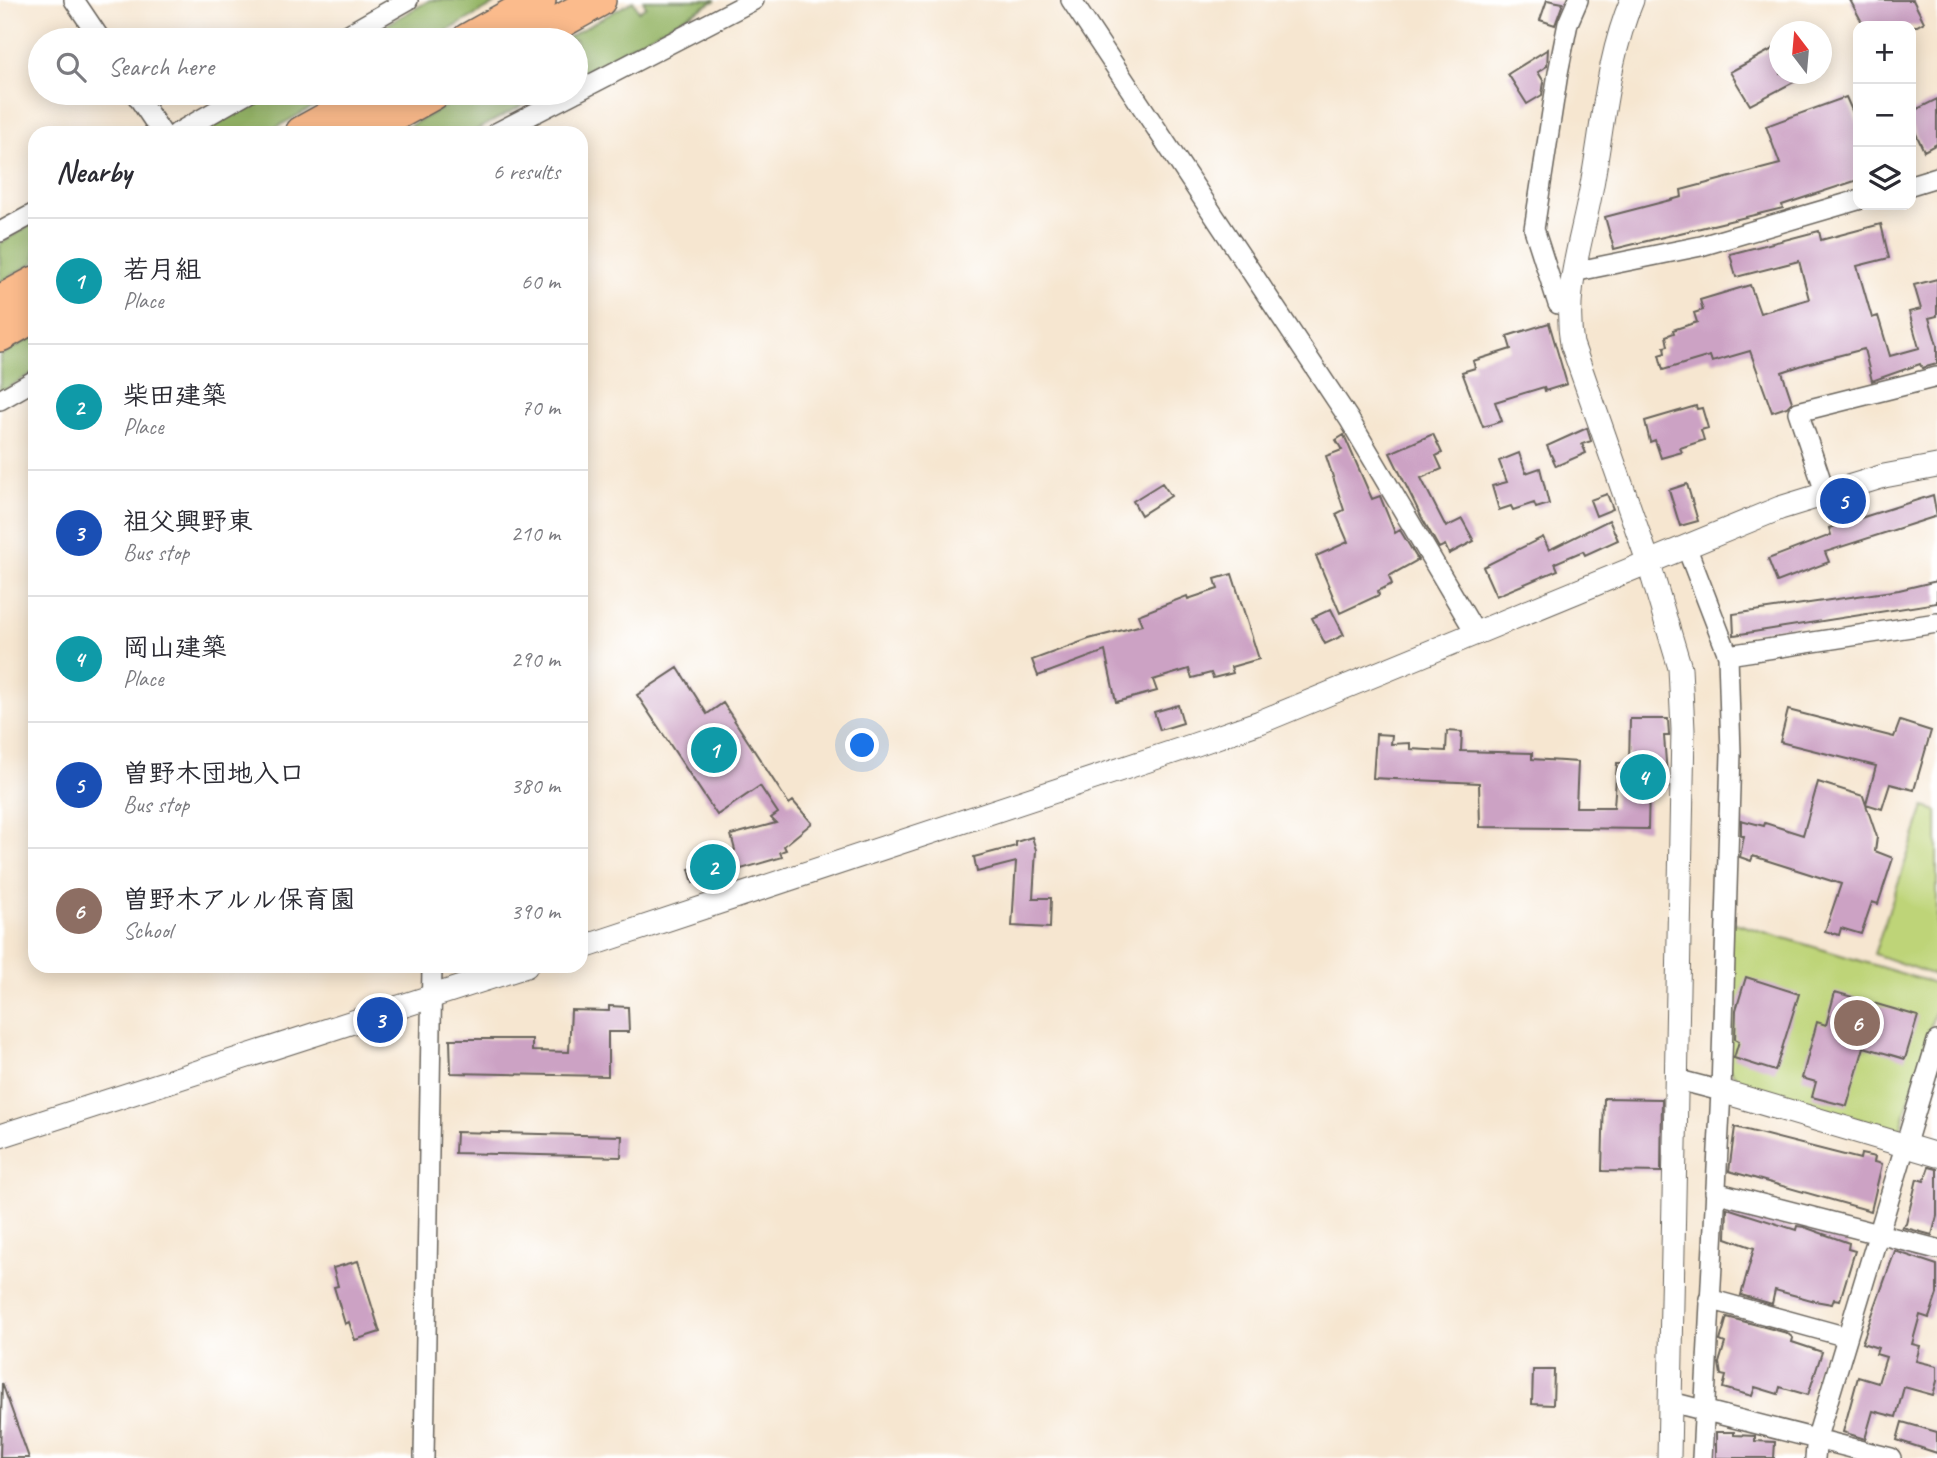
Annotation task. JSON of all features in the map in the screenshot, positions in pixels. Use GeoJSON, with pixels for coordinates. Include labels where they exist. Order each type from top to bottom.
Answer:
{"type":"FeatureCollection","features":[{"type":"Feature","properties":{"kind":"highway"},"geometry":{"type":"LineString","coordinates":[[490,28],[540,0]]}},
{"type":"Feature","properties":{"kind":"highway"},"geometry":{"type":"LineString","coordinates":[[549,28],[599,0]]}},
{"type":"Feature","properties":{"kind":"highway"},"geometry":{"type":"LineString","coordinates":[[315,126],[352,105]]}},
{"type":"Feature","properties":{"kind":"highway"},"geometry":{"type":"LineString","coordinates":[[374,126],[411,105]]}},
{"type":"Feature","properties":{"kind":"highway"},"geometry":{"type":"LineString","coordinates":[[0,302],[28,287]]}},
{"type":"Feature","properties":{"kind":"highway"},"geometry":{"type":"LineString","coordinates":[[0,335],[28,319]]}},
{"type":"Feature","properties":{"kind":"street"},"geometry":{"type":"LineString","coordinates":[[74,0],[93,28]]}},
{"type":"Feature","properties":{"kind":"street"},"geometry":{"type":"LineString","coordinates":[[359,28],[408,0]]}},
{"type":"Feature","properties":{"kind":"street"},"geometry":{"type":"LineString","coordinates":[[588,85],[754,0]]}},
{"type":"Feature","properties":{"kind":"street"},"geometry":{"type":"LineString","coordinates":[[1071,0],[1349,419],[1475,632]]}},
{"type":"Feature","properties":{"kind":"street"},"geometry":{"type":"LineString","coordinates":[[1558,304],[1534,229],[1558,73],[1568,23],[1578,0]]}},
{"type":"Feature","properties":{"kind":"street"},"geometry":{"type":"LineString","coordinates":[[1632,0],[1623,21],[1611,70],[1591,193],[1569,301],[1572,344],[1648,561],[1681,668],[1683,730],[1669,1458]]}},
{"type":"Feature","properties":{"kind":"street"},"geometry":{"type":"LineString","coordinates":[[143,105],[157,126]]}},
{"type":"Feature","properties":{"kind":"street"},"geometry":{"type":"LineString","coordinates":[[189,126],[226,105]]}},
{"type":"Feature","properties":{"kind":"street"},"geometry":{"type":"LineString","coordinates":[[509,126],[550,105]]}},
{"type":"Feature","properties":{"kind":"street"},"geometry":{"type":"LineString","coordinates":[[1916,183],[1937,177]]}},
{"type":"Feature","properties":{"kind":"street"},"geometry":{"type":"LineString","coordinates":[[1573,272],[1701,246],[1853,201]]}},
{"type":"Feature","properties":{"kind":"street"},"geometry":{"type":"LineString","coordinates":[[0,232],[28,217]]}},
{"type":"Feature","properties":{"kind":"street"},"geometry":{"type":"LineString","coordinates":[[1825,492],[1798,412],[1937,377]]}},
{"type":"Feature","properties":{"kind":"street"},"geometry":{"type":"LineString","coordinates":[[0,400],[28,384]]}},
{"type":"Feature","properties":{"kind":"street"},"geometry":{"type":"LineString","coordinates":[[588,946],[1194,746],[1260,722],[1648,561],[1825,492],[1937,466]]}},
{"type":"Feature","properties":{"kind":"street"},"geometry":{"type":"LineString","coordinates":[[1686,546],[1728,655],[1731,753],[1721,1091],[1702,1458]]}},
{"type":"Feature","properties":{"kind":"street"},"geometry":{"type":"LineString","coordinates":[[1728,655],[1937,623]]}},
{"type":"Feature","properties":{"kind":"street"},"geometry":{"type":"LineString","coordinates":[[424,1458],[432,973]]}},
{"type":"Feature","properties":{"kind":"street"},"geometry":{"type":"LineString","coordinates":[[0,1136],[505,973]]}},
{"type":"Feature","properties":{"kind":"street"},"geometry":{"type":"LineString","coordinates":[[1815,1458],[1817,1437],[1937,1041]]}},
{"type":"Feature","properties":{"kind":"street"},"geometry":{"type":"LineString","coordinates":[[1675,1079],[1937,1155]]}},
{"type":"Feature","properties":{"kind":"street"},"geometry":{"type":"LineString","coordinates":[[1715,1192],[1937,1250]]}},
{"type":"Feature","properties":{"kind":"street"},"geometry":{"type":"LineString","coordinates":[[1709,1299],[1847,1337]]}},
{"type":"Feature","properties":{"kind":"street"},"geometry":{"type":"LineString","coordinates":[[1671,1402],[1704,1408],[1891,1458]]}},
{"type":"Feature","properties":{"kind":"green space"},"geometry":{"type":"Polygon","coordinates":[[[430,0],[502,0],[452,28],[381,28],[430,0]]]}},
{"type":"Feature","properties":{"kind":"green space"},"geometry":{"type":"Polygon","coordinates":[[[643,0],[716,0],[588,69],[588,28],[585,28],[633,1],[639,11],[646,6],[643,0]]]}},
{"type":"Feature","properties":{"kind":"green space"},"geometry":{"type":"Polygon","coordinates":[[[248,105],[316,105],[279,126],[214,126],[248,105]]]}},
{"type":"Feature","properties":{"kind":"green space"},"geometry":{"type":"Polygon","coordinates":[[[447,105],[523,105],[484,126],[410,126],[447,105]]]}},
{"type":"Feature","properties":{"kind":"green space"},"geometry":{"type":"Polygon","coordinates":[[[28,227],[28,266],[0,282],[0,243],[28,227]]]}},
{"type":"Feature","properties":{"kind":"green space"},"geometry":{"type":"Polygon","coordinates":[[[28,340],[28,376],[0,392],[0,356],[28,340]]]}},
{"type":"Feature","properties":{"kind":"green space"},"geometry":{"type":"Polygon","coordinates":[[[1924,807],[1937,811],[1937,976],[1874,954],[1924,807]]]}},
{"type":"Feature","properties":{"kind":"green space"},"geometry":{"type":"Polygon","coordinates":[[[1728,921],[1937,984],[1937,1004],[1900,1131],[1746,1087],[1724,1063],[1728,921]]]}},
{"type":"Feature","properties":{"kind":"building"},"geometry":{"type":"Polygon","coordinates":[[[1547,0],[1563,3],[1555,25],[1540,20],[1547,0]]]}},
{"type":"Feature","properties":{"kind":"building"},"geometry":{"type":"Polygon","coordinates":[[[1850,0],[1913,0],[1924,22],[1916,26],[1916,21],[1861,21],[1850,0]]]}},
{"type":"Feature","properties":{"kind":"building"},"geometry":{"type":"Polygon","coordinates":[[[1548,49],[1547,66],[1538,72],[1544,82],[1542,95],[1527,104],[1508,74],[1548,49]]]}},
{"type":"Feature","properties":{"kind":"building"},"geometry":{"type":"Polygon","coordinates":[[[1769,51],[1769,84],[1790,84],[1750,105],[1730,72],[1769,51]]]}},
{"type":"Feature","properties":{"kind":"building"},"geometry":{"type":"Polygon","coordinates":[[[1846,97],[1853,113],[1853,182],[1782,205],[1783,208],[1614,249],[1605,217],[1682,197],[1681,190],[1780,164],[1766,126],[1846,97]]]}},
{"type":"Feature","properties":{"kind":"building"},"geometry":{"type":"Polygon","coordinates":[[[1937,99],[1937,144],[1924,151],[1916,134],[1916,110],[1937,99]]]}},
{"type":"Feature","properties":{"kind":"building"},"geometry":{"type":"Polygon","coordinates":[[[1881,224],[1889,258],[1857,266],[1872,318],[1878,316],[1890,356],[1919,348],[1909,312],[1921,309],[1914,285],[1937,279],[1937,316],[1929,318],[1937,345],[1937,364],[1922,368],[1920,364],[1872,381],[1864,349],[1806,364],[1782,372],[1792,402],[1787,407],[1772,412],[1750,351],[1712,362],[1710,356],[1663,370],[1659,355],[1665,353],[1664,347],[1668,346],[1666,336],[1674,333],[1673,330],[1697,322],[1694,313],[1703,310],[1700,300],[1750,285],[1760,313],[1809,299],[1799,261],[1736,277],[1730,254],[1819,231],[1821,240],[1881,224]]]}},
{"type":"Feature","properties":{"kind":"building"},"geometry":{"type":"Polygon","coordinates":[[[1549,323],[1567,384],[1545,391],[1544,387],[1495,402],[1502,421],[1483,427],[1462,372],[1475,368],[1473,361],[1511,349],[1507,336],[1549,323]]]}},
{"type":"Feature","properties":{"kind":"building"},"geometry":{"type":"Polygon","coordinates":[[[1696,406],[1697,409],[1702,408],[1708,428],[1701,430],[1704,440],[1680,448],[1682,452],[1661,458],[1655,440],[1650,442],[1645,421],[1696,406]]]}},
{"type":"Feature","properties":{"kind":"building"},"geometry":{"type":"Polygon","coordinates":[[[1587,428],[1591,441],[1582,444],[1586,453],[1556,466],[1547,446],[1587,428]]]}},
{"type":"Feature","properties":{"kind":"building"},"geometry":{"type":"Polygon","coordinates":[[[1433,434],[1442,453],[1436,456],[1442,469],[1421,478],[1446,527],[1462,519],[1474,541],[1449,554],[1445,545],[1439,548],[1390,453],[1433,434]]]}},
{"type":"Feature","properties":{"kind":"building"},"geometry":{"type":"Polygon","coordinates":[[[1344,435],[1372,499],[1380,496],[1395,533],[1400,530],[1418,560],[1389,576],[1392,584],[1378,591],[1379,595],[1340,613],[1316,556],[1348,542],[1336,514],[1344,510],[1326,456],[1342,450],[1336,440],[1344,435]]]}},
{"type":"Feature","properties":{"kind":"building"},"geometry":{"type":"Polygon","coordinates":[[[1519,453],[1526,473],[1540,468],[1549,504],[1536,508],[1534,503],[1513,510],[1511,506],[1499,510],[1492,486],[1507,482],[1499,461],[1519,453]]]}},
{"type":"Feature","properties":{"kind":"building"},"geometry":{"type":"Polygon","coordinates":[[[1162,483],[1171,496],[1141,515],[1133,501],[1162,483]]]}},
{"type":"Feature","properties":{"kind":"building"},"geometry":{"type":"Polygon","coordinates":[[[1687,484],[1698,521],[1680,526],[1669,490],[1687,484]]]}},
{"type":"Feature","properties":{"kind":"building"},"geometry":{"type":"Polygon","coordinates":[[[1607,494],[1613,509],[1596,516],[1590,500],[1607,494]]]}},
{"type":"Feature","properties":{"kind":"building"},"geometry":{"type":"Polygon","coordinates":[[[1933,495],[1937,516],[1825,552],[1829,562],[1777,582],[1768,559],[1831,535],[1829,528],[1933,495]]]}},
{"type":"Feature","properties":{"kind":"building"},"geometry":{"type":"Polygon","coordinates":[[[1609,520],[1618,540],[1585,555],[1583,551],[1555,563],[1558,570],[1496,596],[1483,567],[1543,537],[1549,550],[1609,520]]]}},
{"type":"Feature","properties":{"kind":"building"},"geometry":{"type":"Polygon","coordinates":[[[1232,574],[1259,659],[1231,667],[1233,673],[1213,678],[1211,673],[1192,678],[1189,669],[1153,680],[1157,691],[1116,702],[1105,651],[1038,676],[1032,660],[1089,639],[1142,625],[1138,615],[1187,596],[1188,599],[1218,589],[1215,579],[1232,574]]]}},
{"type":"Feature","properties":{"kind":"building"},"geometry":{"type":"Polygon","coordinates":[[[1937,581],[1937,603],[1734,635],[1733,614],[1899,590],[1937,581]]]}},
{"type":"Feature","properties":{"kind":"building"},"geometry":{"type":"Polygon","coordinates":[[[1331,609],[1344,635],[1325,644],[1312,618],[1331,609]]]}},
{"type":"Feature","properties":{"kind":"building"},"geometry":{"type":"Polygon","coordinates":[[[678,668],[707,714],[723,703],[789,804],[793,801],[812,823],[784,846],[786,850],[780,852],[782,857],[693,883],[689,869],[693,868],[692,863],[735,850],[731,835],[776,823],[771,818],[778,813],[760,786],[717,815],[637,695],[678,668]]]}},
{"type":"Feature","properties":{"kind":"building"},"geometry":{"type":"Polygon","coordinates":[[[1178,705],[1183,723],[1160,730],[1154,712],[1178,705]]]}},
{"type":"Feature","properties":{"kind":"building"},"geometry":{"type":"Polygon","coordinates":[[[1788,710],[1894,737],[1900,721],[1931,731],[1914,790],[1890,784],[1882,809],[1866,804],[1876,766],[1780,742],[1788,710]]]}},
{"type":"Feature","properties":{"kind":"building"},"geometry":{"type":"Polygon","coordinates":[[[1630,719],[1668,719],[1669,736],[1664,736],[1668,788],[1649,788],[1648,829],[1480,827],[1479,783],[1373,778],[1376,734],[1392,735],[1391,744],[1410,743],[1410,749],[1446,751],[1447,731],[1462,732],[1461,751],[1532,753],[1532,759],[1578,762],[1576,807],[1614,807],[1617,763],[1629,763],[1630,719]]]}},
{"type":"Feature","properties":{"kind":"building"},"geometry":{"type":"Polygon","coordinates":[[[1818,782],[1863,796],[1877,837],[1875,851],[1893,858],[1878,904],[1872,902],[1861,934],[1841,928],[1839,935],[1825,931],[1841,884],[1753,856],[1751,861],[1740,857],[1744,836],[1741,836],[1741,820],[1764,826],[1765,823],[1803,835],[1818,782]]]}},
{"type":"Feature","properties":{"kind":"building"},"geometry":{"type":"Polygon","coordinates":[[[1032,837],[1036,850],[1033,898],[1051,898],[1050,928],[1012,926],[1016,862],[977,872],[974,857],[1016,846],[1016,842],[1032,837]]]}},
{"type":"Feature","properties":{"kind":"building"},"geometry":{"type":"Polygon","coordinates":[[[1746,977],[1799,994],[1775,1071],[1734,1058],[1739,1041],[1735,1039],[1736,1010],[1746,977]]]}},
{"type":"Feature","properties":{"kind":"building"},"geometry":{"type":"Polygon","coordinates":[[[1835,992],[1918,1016],[1905,1059],[1864,1047],[1847,1106],[1812,1097],[1816,1082],[1802,1078],[1817,1022],[1826,1025],[1835,992]]]}},
{"type":"Feature","properties":{"kind":"building"},"geometry":{"type":"Polygon","coordinates":[[[609,1006],[628,1007],[629,1032],[608,1032],[608,1076],[451,1073],[450,1039],[532,1039],[532,1051],[569,1052],[571,1010],[609,1011],[609,1006]]]}},
{"type":"Feature","properties":{"kind":"building"},"geometry":{"type":"Polygon","coordinates":[[[1604,1098],[1662,1099],[1661,1172],[1602,1171],[1604,1098]]]}},
{"type":"Feature","properties":{"kind":"building"},"geometry":{"type":"Polygon","coordinates":[[[1735,1127],[1860,1159],[1861,1154],[1875,1157],[1874,1162],[1882,1164],[1871,1211],[1729,1171],[1735,1127]]]}},
{"type":"Feature","properties":{"kind":"building"},"geometry":{"type":"Polygon","coordinates":[[[456,1132],[622,1136],[621,1157],[455,1153],[456,1132]]]}},
{"type":"Feature","properties":{"kind":"building"},"geometry":{"type":"Polygon","coordinates":[[[1929,1167],[1937,1169],[1937,1216],[1932,1235],[1902,1227],[1906,1224],[1917,1179],[1924,1181],[1929,1167]]]}},
{"type":"Feature","properties":{"kind":"building"},"geometry":{"type":"Polygon","coordinates":[[[1727,1208],[1796,1230],[1797,1226],[1804,1227],[1849,1243],[1848,1249],[1855,1251],[1840,1300],[1834,1299],[1832,1304],[1775,1290],[1772,1304],[1741,1295],[1754,1248],[1726,1238],[1727,1208]]]}},
{"type":"Feature","properties":{"kind":"building"},"geometry":{"type":"Polygon","coordinates":[[[1895,1251],[1937,1265],[1937,1294],[1929,1318],[1920,1315],[1912,1344],[1920,1346],[1916,1361],[1937,1366],[1937,1381],[1933,1395],[1904,1387],[1896,1417],[1873,1411],[1865,1439],[1843,1432],[1858,1377],[1878,1383],[1886,1357],[1876,1354],[1878,1348],[1862,1343],[1895,1251]]]}},
{"type":"Feature","properties":{"kind":"building"},"geometry":{"type":"Polygon","coordinates":[[[358,1261],[380,1332],[355,1340],[349,1322],[345,1324],[334,1287],[338,1286],[333,1268],[358,1261]]]}},
{"type":"Feature","properties":{"kind":"building"},"geometry":{"type":"Polygon","coordinates":[[[1727,1317],[1787,1333],[1793,1338],[1792,1342],[1822,1352],[1808,1395],[1780,1387],[1778,1394],[1755,1387],[1752,1396],[1723,1388],[1726,1376],[1721,1375],[1719,1363],[1725,1343],[1720,1341],[1727,1317]]]}},
{"type":"Feature","properties":{"kind":"building"},"geometry":{"type":"Polygon","coordinates":[[[1533,1370],[1554,1370],[1553,1405],[1532,1404],[1533,1370]]]}},
{"type":"Feature","properties":{"kind":"building"},"geometry":{"type":"Polygon","coordinates":[[[2,1383],[29,1458],[0,1458],[2,1383]]]}},
{"type":"Feature","properties":{"kind":"building"},"geometry":{"type":"Polygon","coordinates":[[[1902,1422],[1937,1432],[1937,1453],[1897,1440],[1902,1422]]]}},
{"type":"Feature","properties":{"kind":"building"},"geometry":{"type":"Polygon","coordinates":[[[1716,1432],[1734,1432],[1734,1435],[1755,1436],[1755,1441],[1775,1442],[1774,1458],[1716,1458],[1716,1432]]]}},
{"type":"Feature","properties":{"kind":"place","name":"曽野木団地入口"},"geometry":{"type":"Point","coordinates":[1843,501]}},
{"type":"Feature","properties":{"kind":"place","name":"若月組"},"geometry":{"type":"Point","coordinates":[714,750]}},
{"type":"Feature","properties":{"kind":"place","name":"岡山建築"},"geometry":{"type":"Point","coordinates":[1643,777]}},
{"type":"Feature","properties":{"kind":"place","name":"柴田建築"},"geometry":{"type":"Point","coordinates":[713,867]}},
{"type":"Feature","properties":{"kind":"place","name":"祖父興野東"},"geometry":{"type":"Point","coordinates":[380,1020]}},
{"type":"Feature","properties":{"kind":"place","name":"曽野木アルル保育園"},"geometry":{"type":"Point","coordinates":[1857,1023]}}]}
